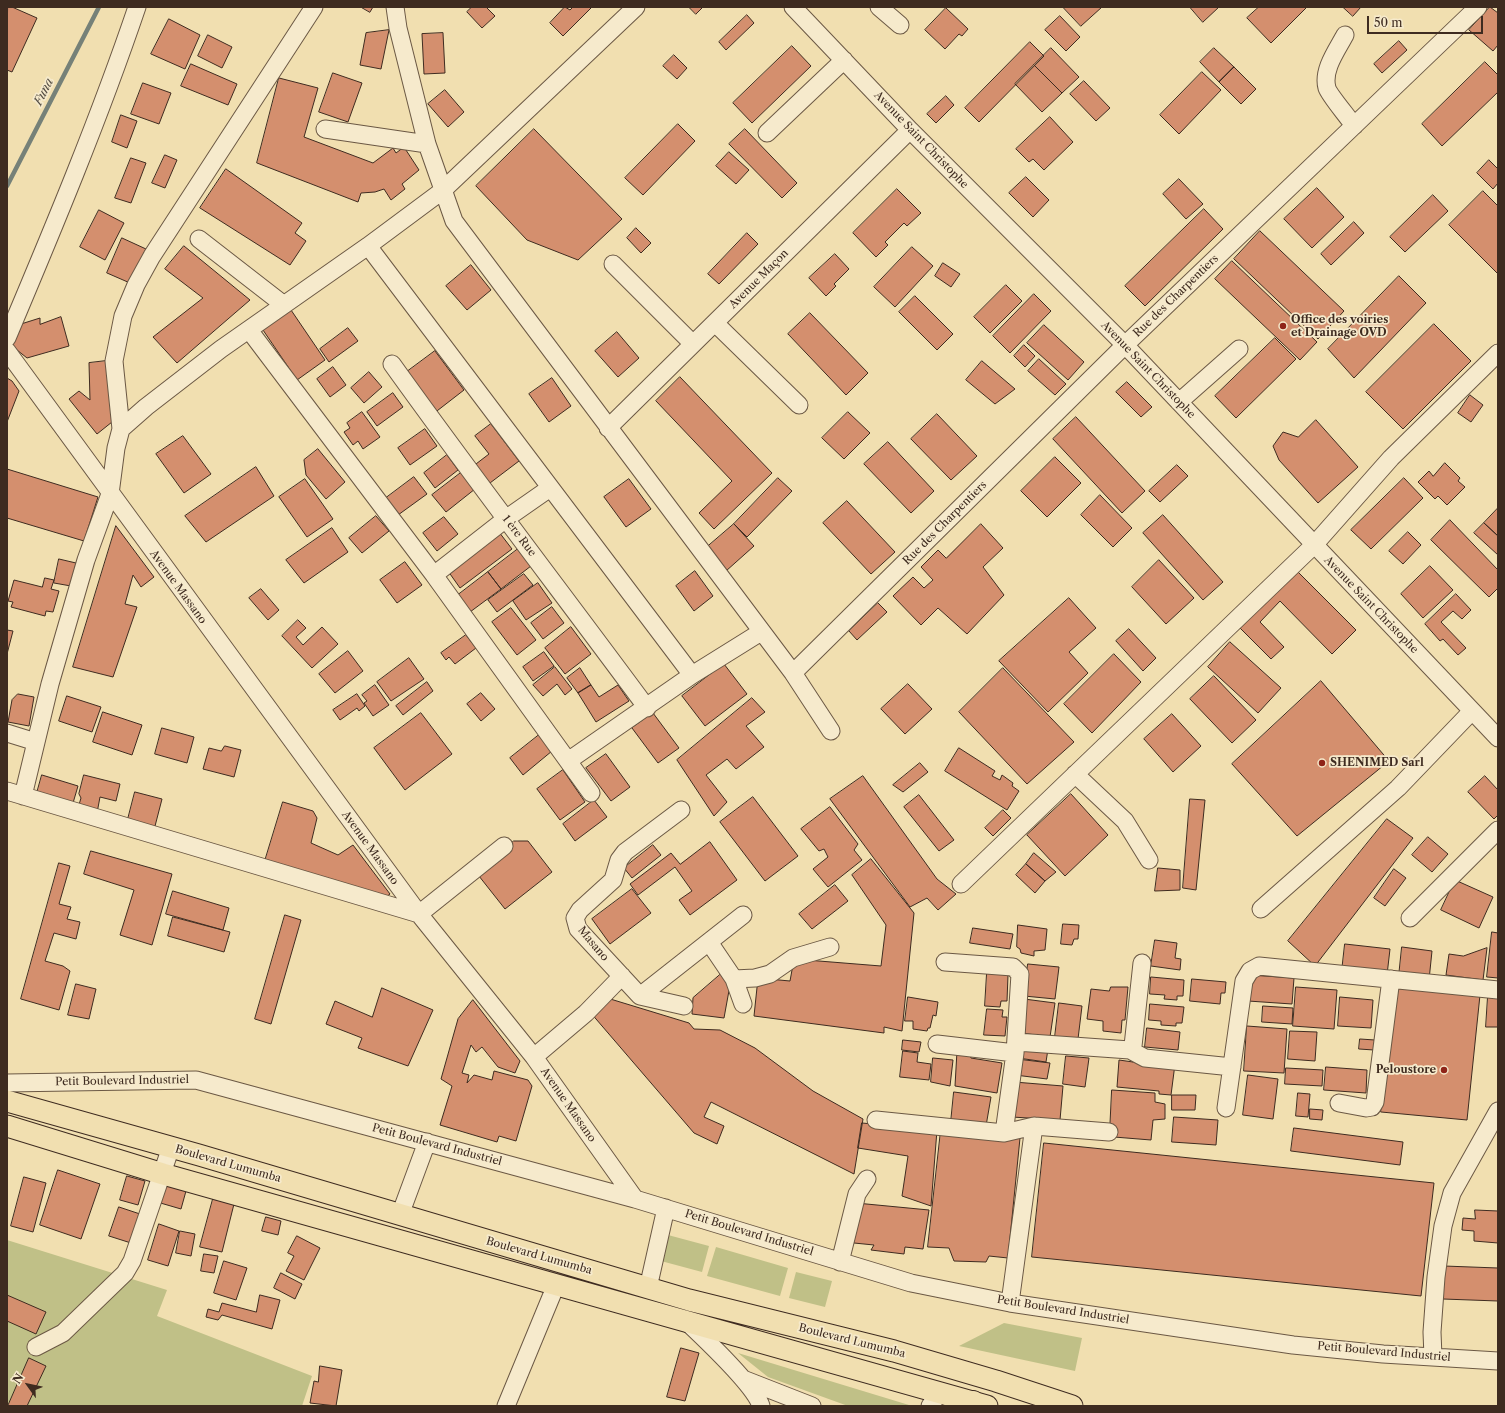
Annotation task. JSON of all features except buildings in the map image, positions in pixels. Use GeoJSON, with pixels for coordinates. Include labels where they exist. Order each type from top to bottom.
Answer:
{"type":"FeatureCollection","features":[{"type":"Feature","properties":{"kind":"main road","name":"Boulevard Lumumba"},"geometry":{"type":"LineString","coordinates":[[7,1101],[171,1147],[689,1300],[894,1351],[996,1381],[1072,1406]]}},
{"type":"Feature","properties":{"kind":"main road","name":"Boulevard Lumumba"},"geometry":{"type":"LineString","coordinates":[[7,1126],[163,1174],[556,1285],[686,1320],[780,1348],[935,1399],[979,1405]]}},
{"type":"Feature","properties":{"kind":"street"},"geometry":{"type":"LineString","coordinates":[[7,338],[74,177],[115,72],[137,7]]}},
{"type":"Feature","properties":{"kind":"street"},"geometry":{"type":"LineString","coordinates":[[23,796],[50,684],[86,560],[110,494],[116,448],[121,429],[114,361],[123,316],[136,285],[152,256],[314,7]]}},
{"type":"Feature","properties":{"kind":"street"},"geometry":{"type":"LineString","coordinates":[[395,7],[398,28],[427,144],[442,191],[454,221],[760,632],[793,673],[831,731]]}},
{"type":"Feature","properties":{"kind":"street"},"geometry":{"type":"LineString","coordinates":[[121,429],[146,406],[442,191],[636,7]]}},
{"type":"Feature","properties":{"kind":"street","name":"Avenue Saint Christophe"},"geometry":{"type":"LineString","coordinates":[[793,7],[910,130],[1125,345],[1498,738]]}},
{"type":"Feature","properties":{"kind":"street"},"geometry":{"type":"LineString","coordinates":[[879,7],[900,25]]}},
{"type":"Feature","properties":{"kind":"street","name":"Rue des Charpentiers"},"geometry":{"type":"LineString","coordinates":[[793,673],[1125,345],[1478,7]]}},
{"type":"Feature","properties":{"kind":"street"},"geometry":{"type":"LineString","coordinates":[[1345,36],[1332,60],[1328,74],[1327,88],[1354,126]]}},
{"type":"Feature","properties":{"kind":"street"},"geometry":{"type":"LineString","coordinates":[[767,133],[844,60]]}},
{"type":"Feature","properties":{"kind":"street"},"geometry":{"type":"LineString","coordinates":[[325,129],[427,144]]}},
{"type":"Feature","properties":{"kind":"street","name":"Avenue Maçon"},"geometry":{"type":"LineString","coordinates":[[608,428],[910,130]]}},
{"type":"Feature","properties":{"kind":"street"},"geometry":{"type":"LineString","coordinates":[[199,239],[284,305]]}},
{"type":"Feature","properties":{"kind":"street"},"geometry":{"type":"LineString","coordinates":[[368,246],[692,675]]}},
{"type":"Feature","properties":{"kind":"street"},"geometry":{"type":"LineString","coordinates":[[613,264],[693,344]]}},
{"type":"Feature","properties":{"kind":"street"},"geometry":{"type":"LineString","coordinates":[[715,323],[799,405]]}},
{"type":"Feature","properties":{"kind":"street"},"geometry":{"type":"LineString","coordinates":[[249,330],[434,575],[592,793]]}},
{"type":"Feature","properties":{"kind":"street"},"geometry":{"type":"LineString","coordinates":[[1179,402],[1239,349]]}},
{"type":"Feature","properties":{"kind":"street","name":"Avenue Massano"},"geometry":{"type":"LineString","coordinates":[[7,352],[419,914],[534,1057],[635,1199]]}},
{"type":"Feature","properties":{"kind":"street"},"geometry":{"type":"LineString","coordinates":[[961,884],[1314,545],[1391,458],[1498,353]]}},
{"type":"Feature","properties":{"kind":"street","name":"1 ère Rue"},"geometry":{"type":"LineString","coordinates":[[392,364],[468,470],[507,518],[647,708]]}},
{"type":"Feature","properties":{"kind":"street"},"geometry":{"type":"LineString","coordinates":[[434,575],[507,518],[550,488]]}},
{"type":"Feature","properties":{"kind":"street"},"geometry":{"type":"LineString","coordinates":[[568,761],[647,708],[692,675],[760,632]]}},
{"type":"Feature","properties":{"kind":"street"},"geometry":{"type":"LineString","coordinates":[[1261,910],[1398,788],[1472,711]]}},
{"type":"Feature","properties":{"kind":"street"},"geometry":{"type":"LineString","coordinates":[[7,733],[36,742]]}},
{"type":"Feature","properties":{"kind":"street"},"geometry":{"type":"LineString","coordinates":[[1075,774],[1125,821],[1148,860]]}},
{"type":"Feature","properties":{"kind":"street"},"geometry":{"type":"LineString","coordinates":[[7,791],[419,914],[504,846]]}},
{"type":"Feature","properties":{"kind":"street","name":"Masano"},"geometry":{"type":"LineString","coordinates":[[640,996],[578,929],[575,918],[580,910],[613,880],[620,860],[625,852],[682,810]]}},
{"type":"Feature","properties":{"kind":"street"},"geometry":{"type":"LineString","coordinates":[[1410,918],[1498,830]]}},
{"type":"Feature","properties":{"kind":"street"},"geometry":{"type":"LineString","coordinates":[[640,996],[743,915]]}},
{"type":"Feature","properties":{"kind":"street"},"geometry":{"type":"LineString","coordinates":[[709,942],[734,979],[743,1004]]}},
{"type":"Feature","properties":{"kind":"street"},"geometry":{"type":"LineString","coordinates":[[734,979],[754,978],[770,974],[793,958],[830,947]]}},
{"type":"Feature","properties":{"kind":"street"},"geometry":{"type":"LineString","coordinates":[[945,962],[1013,967],[1018,970],[1020,974],[1016,1047],[1004,1133]]}},
{"type":"Feature","properties":{"kind":"street"},"geometry":{"type":"LineString","coordinates":[[1130,1050],[1133,1046],[1142,963]]}},
{"type":"Feature","properties":{"kind":"street"},"geometry":{"type":"LineString","coordinates":[[1226,1108],[1244,981],[1250,971],[1259,966],[1498,990]]}},
{"type":"Feature","properties":{"kind":"street"},"geometry":{"type":"LineString","coordinates":[[534,1057],[586,1013],[622,976]]}},
{"type":"Feature","properties":{"kind":"street"},"geometry":{"type":"LineString","coordinates":[[1339,1103],[1366,1108],[1372,1107],[1375,1102],[1391,979]]}},
{"type":"Feature","properties":{"kind":"street"},"geometry":{"type":"LineString","coordinates":[[640,996],[684,1006]]}},
{"type":"Feature","properties":{"kind":"street"},"geometry":{"type":"LineString","coordinates":[[937,1044],[1130,1050],[1145,1058],[1232,1067]]}},
{"type":"Feature","properties":{"kind":"street","name":"Petit Boulevard Industriel"},"geometry":{"type":"LineString","coordinates":[[7,1082],[196,1080],[635,1199],[910,1283],[1010,1303],[1293,1344],[1383,1354],[1498,1361]]}},
{"type":"Feature","properties":{"kind":"street"},"geometry":{"type":"LineString","coordinates":[[1433,1357],[1432,1332],[1436,1277],[1443,1226],[1452,1193],[1498,1111]]}},
{"type":"Feature","properties":{"kind":"street"},"geometry":{"type":"LineString","coordinates":[[876,1120],[1004,1133],[1034,1126],[1109,1132]]}},
{"type":"Feature","properties":{"kind":"street"},"geometry":{"type":"LineString","coordinates":[[1010,1303],[1034,1126]]}},
{"type":"Feature","properties":{"kind":"street"},"geometry":{"type":"LineString","coordinates":[[400,1215],[427,1142]]}},
{"type":"Feature","properties":{"kind":"street"},"geometry":{"type":"LineString","coordinates":[[36,1347],[63,1333],[125,1273],[132,1260],[163,1174],[171,1147]]}},
{"type":"Feature","properties":{"kind":"street"},"geometry":{"type":"LineString","coordinates":[[840,1262],[857,1194],[867,1179]]}},
{"type":"Feature","properties":{"kind":"street"},"geometry":{"type":"LineString","coordinates":[[648,1288],[666,1208]]}},
{"type":"Feature","properties":{"kind":"street"},"geometry":{"type":"LineString","coordinates":[[506,1406],[556,1285]]}},
{"type":"Feature","properties":{"kind":"street"},"geometry":{"type":"LineString","coordinates":[[689,1300],[686,1320],[742,1379],[759,1401],[760,1406]]}},
{"type":"Feature","properties":{"kind":"street"},"geometry":{"type":"LineString","coordinates":[[742,1379],[812,1406]]}},
{"type":"Feature","properties":{"kind":"green space"},"geometry":{"type":"Polygon","coordinates":[[[668,1235],[709,1246],[702,1272],[661,1261],[668,1235]]]}},
{"type":"Feature","properties":{"kind":"green space"},"geometry":{"type":"Polygon","coordinates":[[[7,1240],[167,1290],[157,1316],[312,1376],[302,1406],[7,1406],[7,1240]]]}},
{"type":"Feature","properties":{"kind":"green space"},"geometry":{"type":"Polygon","coordinates":[[[716,1247],[788,1268],[780,1296],[707,1276],[716,1247]]]}},
{"type":"Feature","properties":{"kind":"green space"},"geometry":{"type":"Polygon","coordinates":[[[796,1272],[832,1281],[825,1307],[789,1298],[796,1272]]]}},
{"type":"Feature","properties":{"kind":"green space"},"geometry":{"type":"Polygon","coordinates":[[[1004,1323],[1082,1338],[1075,1371],[959,1346],[1004,1323]]]}},
{"type":"Feature","properties":{"kind":"green space"},"geometry":{"type":"Polygon","coordinates":[[[738,1353],[909,1405],[848,1406],[768,1377],[738,1353]]]}},
{"type":"Feature","properties":{"kind":"waterway","name":"Funa"},"geometry":{"type":"LineString","coordinates":[[7,186],[99,7]]}},
{"type":"Feature","properties":{"kind":"place","name":"Office des voiries et Drainage OVD"},"geometry":{"type":"Point","coordinates":[1283,326]}},
{"type":"Feature","properties":{"kind":"place","name":"SHENIMED Sarl"},"geometry":{"type":"Point","coordinates":[1322,763]}},
{"type":"Feature","properties":{"kind":"place","name":"Peloustore"},"geometry":{"type":"Point","coordinates":[1444,1070]}}]}
